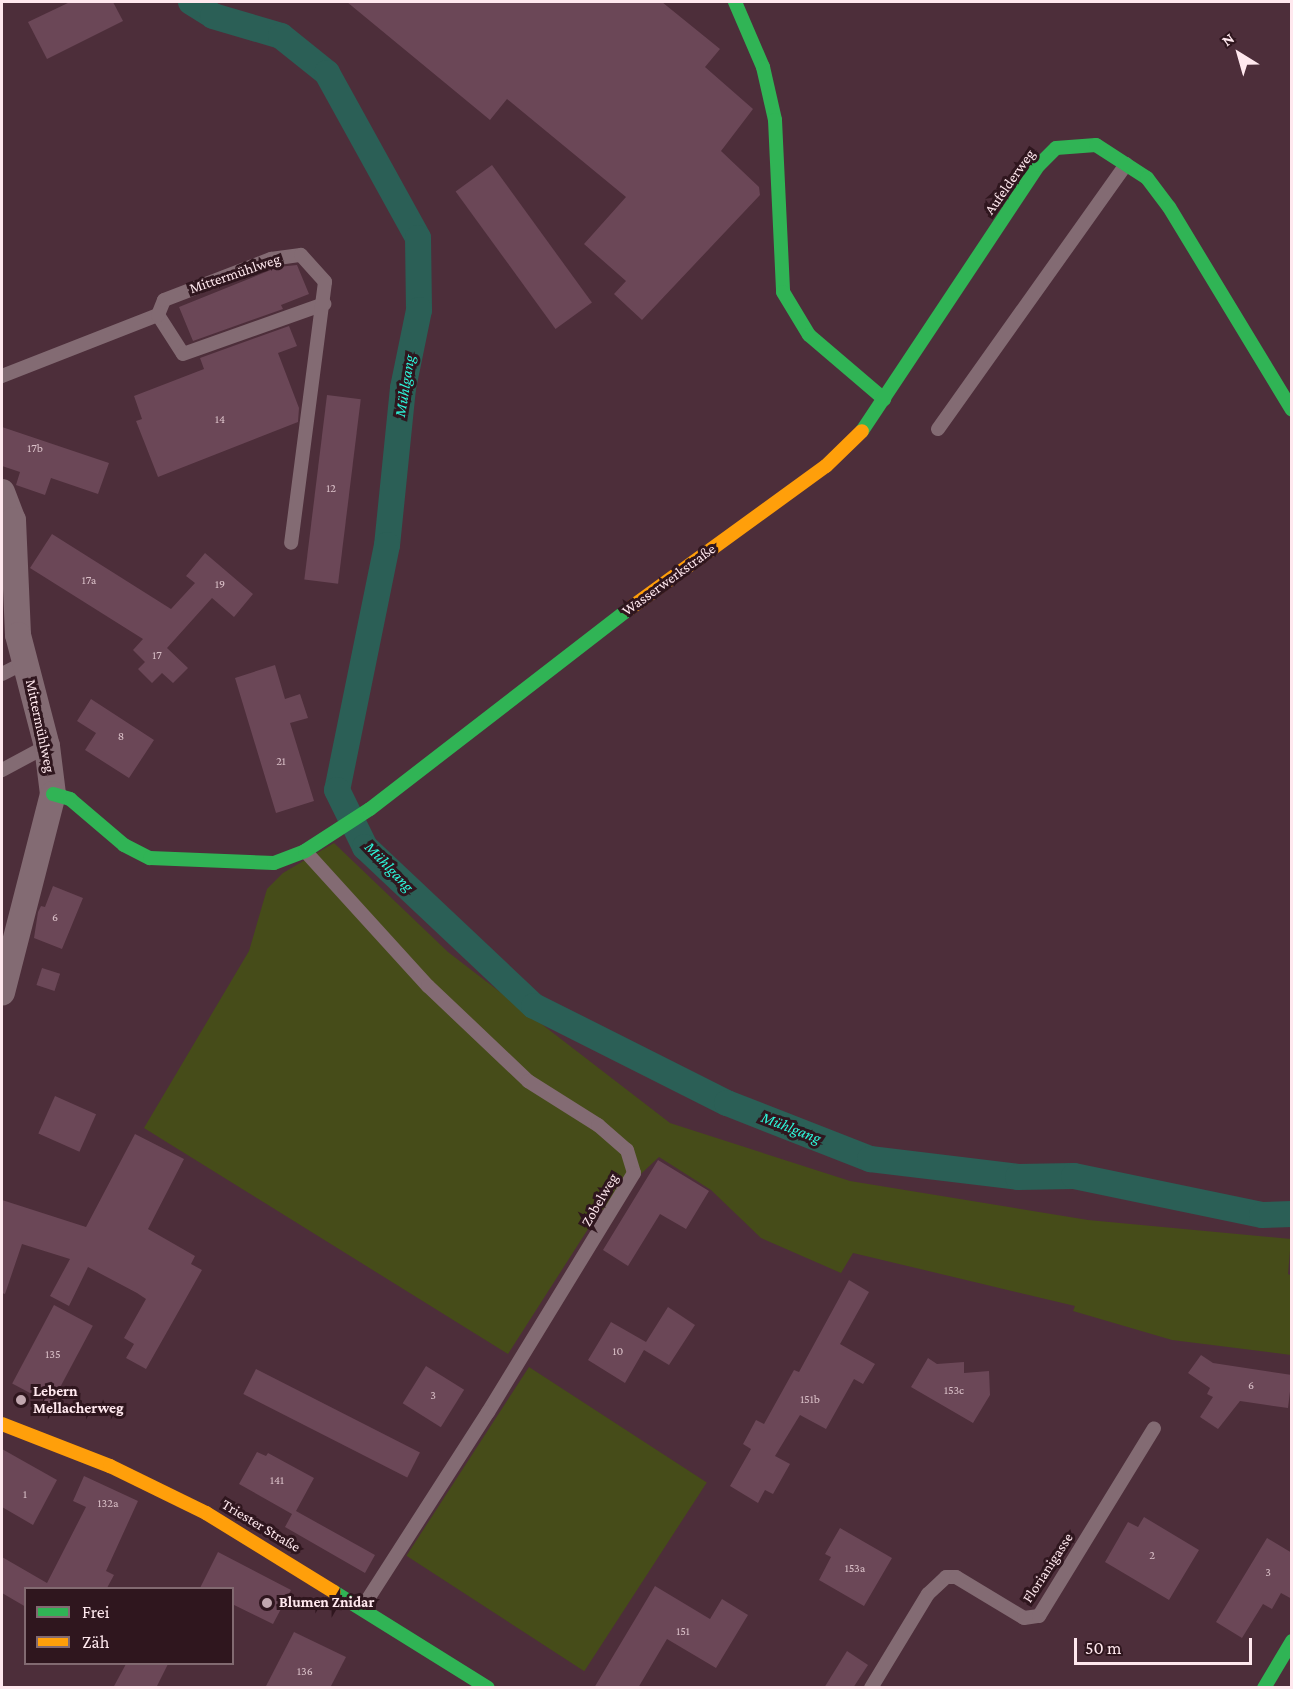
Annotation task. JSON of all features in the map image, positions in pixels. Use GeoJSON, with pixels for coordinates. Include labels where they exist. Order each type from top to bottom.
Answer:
{"type":"FeatureCollection","features":[{"type":"Feature","properties":{"kind":"street"},"geometry":{"type":"LineString","coordinates":[[735,2],[763,67],[775,120],[783,292],[809,334],[884,399]]}},
{"type":"Feature","properties":{"kind":"street","name":"Aufelderweg"},"geometry":{"type":"LineString","coordinates":[[884,399],[1039,165],[1056,148],[1096,145],[1127,162],[1148,178],[1169,207],[1292,410]]}},
{"type":"Feature","properties":{"kind":"street","name":"Wasserwerkstraße"},"geometry":{"type":"LineString","coordinates":[[53,794],[70,799],[124,845],[150,858],[274,863],[305,851],[370,809],[581,644],[826,466],[856,438],[884,399]]}},
{"type":"Feature","properties":{"kind":"street","name":"Mittermühlweg"},"geometry":{"type":"LineString","coordinates":[[2,492],[13,520],[10,639],[26,662],[47,746],[53,794],[2,993]]}},
{"type":"Feature","properties":{"kind":"street","name":"Triester Straße"},"geometry":{"type":"LineString","coordinates":[[2,1424],[110,1466],[206,1513],[363,1606],[488,1688]]}},
{"type":"Feature","properties":{"kind":"street"},"geometry":{"type":"LineString","coordinates":[[1264,1688],[1292,1641]]}},
{"type":"Feature","properties":{"kind":"lane"},"geometry":{"type":"LineString","coordinates":[[938,429],[1127,162]]}},
{"type":"Feature","properties":{"kind":"lane","name":"Mittermühlweg"},"geometry":{"type":"LineString","coordinates":[[2,376],[158,315],[164,300],[271,258],[301,255],[325,282],[324,304],[291,543]]}},
{"type":"Feature","properties":{"kind":"lane"},"geometry":{"type":"LineString","coordinates":[[158,315],[183,354],[324,304]]}},
{"type":"Feature","properties":{"kind":"lane"},"geometry":{"type":"LineString","coordinates":[[2,674],[26,662]]}},
{"type":"Feature","properties":{"kind":"lane"},"geometry":{"type":"LineString","coordinates":[[2,770],[47,746]]}},
{"type":"Feature","properties":{"kind":"lane","name":"Zobelweg"},"geometry":{"type":"LineString","coordinates":[[305,851],[428,986],[528,1081],[598,1125],[627,1150],[634,1173],[495,1402],[363,1606]]}},
{"type":"Feature","properties":{"kind":"lane","name":"Florianigasse"},"geometry":{"type":"LineString","coordinates":[[871,1688],[928,1594],[946,1577],[956,1577],[1024,1618],[1039,1616],[1154,1428]]}},
{"type":"Feature","properties":{"kind":"green space"},"geometry":{"type":"Polygon","coordinates":[[[334,843],[448,952],[670,1123],[850,1181],[1088,1220],[1291,1239],[1288,1274],[1292,1276],[1291,1355],[1172,1340],[1073,1311],[1075,1306],[853,1253],[841,1273],[761,1238],[711,1190],[659,1157],[597,1215],[508,1354],[144,1128],[249,951],[267,889],[283,873],[334,843]]]}},
{"type":"Feature","properties":{"kind":"green space"},"geometry":{"type":"Polygon","coordinates":[[[529,1367],[707,1482],[584,1671],[406,1556],[529,1367]]]}},
{"type":"Feature","properties":{"kind":"building"},"geometry":{"type":"Polygon","coordinates":[[[70,2],[113,2],[123,21],[47,59],[28,22],[70,2]]]}},
{"type":"Feature","properties":{"kind":"building"},"geometry":{"type":"Polygon","coordinates":[[[347,2],[662,2],[720,49],[705,67],[753,109],[721,151],[759,187],[760,195],[642,320],[614,294],[626,281],[584,244],[626,197],[507,99],[490,120],[347,2]]]}},
{"type":"Feature","properties":{"kind":"building"},"geometry":{"type":"Polygon","coordinates":[[[492,165],[592,303],[556,329],[456,191],[492,165]]]}},
{"type":"Feature","properties":{"kind":"building"},"geometry":{"type":"Polygon","coordinates":[[[297,265],[309,294],[281,305],[283,309],[193,341],[179,307],[278,267],[297,265]]]}},
{"type":"Feature","properties":{"kind":"building"},"geometry":{"type":"Polygon","coordinates":[[[289,326],[297,346],[278,353],[299,408],[298,422],[158,477],[136,421],[142,419],[134,396],[204,369],[200,358],[289,326]]]}},
{"type":"Feature","properties":{"kind":"building"},"geometry":{"type":"Polygon","coordinates":[[[327,395],[361,399],[338,584],[304,580],[327,395]]]}},
{"type":"Feature","properties":{"kind":"building"},"geometry":{"type":"Polygon","coordinates":[[[2,427],[109,463],[98,494],[51,478],[45,495],[16,485],[20,472],[2,466],[2,427]]]}},
{"type":"Feature","properties":{"kind":"building"},"geometry":{"type":"Polygon","coordinates":[[[52,534],[171,609],[195,583],[186,576],[205,553],[253,594],[234,617],[212,598],[167,648],[188,668],[173,683],[162,673],[152,683],[138,669],[145,662],[133,650],[143,639],[30,568],[52,534]]]}},
{"type":"Feature","properties":{"kind":"building"},"geometry":{"type":"Polygon","coordinates":[[[275,665],[285,699],[300,694],[308,718],[290,723],[314,801],[276,813],[235,678],[275,665]]]}},
{"type":"Feature","properties":{"kind":"building"},"geometry":{"type":"Polygon","coordinates":[[[91,699],[154,740],[129,778],[85,750],[96,733],[77,721],[91,699]]]}},
{"type":"Feature","properties":{"kind":"building"},"geometry":{"type":"Polygon","coordinates":[[[53,886],[83,898],[62,949],[34,938],[38,912],[41,906],[45,907],[53,886]]]}},
{"type":"Feature","properties":{"kind":"building"},"geometry":{"type":"Polygon","coordinates":[[[42,968],[60,974],[55,991],[36,985],[42,968]]]}},
{"type":"Feature","properties":{"kind":"building"},"geometry":{"type":"Polygon","coordinates":[[[55,1096],[96,1114],[79,1152],[38,1133],[55,1096]]]}},
{"type":"Feature","properties":{"kind":"building"},"geometry":{"type":"Polygon","coordinates":[[[135,1134],[184,1159],[148,1229],[195,1256],[191,1264],[202,1270],[146,1369],[126,1358],[134,1344],[124,1338],[146,1299],[88,1267],[69,1306],[50,1296],[70,1259],[22,1244],[5,1294],[2,1293],[2,1200],[86,1227],[135,1134]]]}},
{"type":"Feature","properties":{"kind":"building"},"geometry":{"type":"Polygon","coordinates":[[[658,1160],[709,1191],[686,1229],[660,1214],[628,1266],[603,1250],[658,1160]]]}},
{"type":"Feature","properties":{"kind":"building"},"geometry":{"type":"Polygon","coordinates":[[[849,1280],[869,1292],[840,1344],[875,1364],[863,1384],[854,1379],[826,1429],[800,1415],[775,1456],[790,1464],[773,1494],[765,1490],[758,1503],[730,1486],[751,1449],[743,1444],[756,1420],[764,1424],[794,1370],[799,1372],[849,1280]]]}},
{"type":"Feature","properties":{"kind":"building"},"geometry":{"type":"Polygon","coordinates":[[[54,1305],[93,1326],[51,1404],[12,1384],[54,1305]]]}},
{"type":"Feature","properties":{"kind":"building"},"geometry":{"type":"Polygon","coordinates":[[[668,1307],[695,1325],[669,1365],[644,1350],[625,1383],[588,1360],[611,1322],[646,1342],[668,1307]]]}},
{"type":"Feature","properties":{"kind":"building"},"geometry":{"type":"Polygon","coordinates":[[[1201,1355],[1213,1363],[1292,1375],[1288,1408],[1240,1401],[1218,1429],[1200,1417],[1213,1397],[1207,1394],[1210,1388],[1188,1373],[1201,1355]]]}},
{"type":"Feature","properties":{"kind":"building"},"geometry":{"type":"Polygon","coordinates":[[[928,1358],[937,1364],[964,1362],[964,1373],[989,1371],[990,1395],[973,1423],[911,1387],[928,1358]]]}},
{"type":"Feature","properties":{"kind":"building"},"geometry":{"type":"Polygon","coordinates":[[[426,1366],[464,1390],[441,1427],[403,1403],[426,1366]]]}},
{"type":"Feature","properties":{"kind":"building"},"geometry":{"type":"Polygon","coordinates":[[[256,1369],[420,1453],[407,1477],[243,1394],[256,1369]]]}},
{"type":"Feature","properties":{"kind":"building"},"geometry":{"type":"Polygon","coordinates":[[[2,1449],[57,1480],[33,1525],[2,1507],[2,1449]]]}},
{"type":"Feature","properties":{"kind":"building"},"geometry":{"type":"Polygon","coordinates":[[[257,1452],[266,1456],[268,1453],[314,1478],[296,1511],[375,1555],[365,1573],[285,1527],[292,1514],[239,1484],[257,1452]]]}},
{"type":"Feature","properties":{"kind":"building"},"geometry":{"type":"Polygon","coordinates":[[[84,1476],[138,1501],[106,1571],[114,1575],[108,1587],[24,1587],[24,1606],[2,1593],[2,1557],[47,1583],[86,1507],[73,1501],[84,1476]]]}},
{"type":"Feature","properties":{"kind":"building"},"geometry":{"type":"Polygon","coordinates":[[[1144,1517],[1199,1550],[1169,1600],[1105,1562],[1128,1522],[1138,1527],[1144,1517]]]}},
{"type":"Feature","properties":{"kind":"building"},"geometry":{"type":"Polygon","coordinates":[[[840,1528],[892,1558],[864,1606],[819,1580],[831,1557],[825,1554],[840,1528]]]}},
{"type":"Feature","properties":{"kind":"building"},"geometry":{"type":"Polygon","coordinates":[[[1267,1538],[1292,1553],[1292,1599],[1281,1593],[1272,1609],[1263,1604],[1242,1638],[1216,1622],[1267,1538]]]}},
{"type":"Feature","properties":{"kind":"building"},"geometry":{"type":"Polygon","coordinates":[[[218,1552],[291,1590],[273,1624],[234,1605],[234,1587],[200,1587],[218,1552]]]}},
{"type":"Feature","properties":{"kind":"building"},"geometry":{"type":"Polygon","coordinates":[[[655,1586],[710,1619],[722,1599],[748,1615],[716,1668],[667,1639],[638,1688],[594,1688],[655,1586]]]}},
{"type":"Feature","properties":{"kind":"building"},"geometry":{"type":"Polygon","coordinates":[[[294,1632],[346,1657],[330,1688],[265,1688],[294,1632]]]}},
{"type":"Feature","properties":{"kind":"building"},"geometry":{"type":"Polygon","coordinates":[[[847,1651],[868,1665],[853,1688],[824,1688],[847,1651]]]}},
{"type":"Feature","properties":{"kind":"building"},"geometry":{"type":"Polygon","coordinates":[[[125,1665],[168,1665],[156,1688],[113,1688],[125,1665]]]}},
{"type":"Feature","properties":{"kind":"waterway","name":"Mühlgang"},"geometry":{"type":"LineString","coordinates":[[191,2],[213,16],[281,36],[327,73],[418,238],[419,310],[403,388],[387,545],[337,790],[365,847],[534,1006],[727,1103],[870,1159],[1018,1177],[1074,1176],[1262,1215],[1292,1214]]}},
{"type":"Feature","properties":{"kind":"traffic: fast"},"geometry":{"type":"LineString","coordinates":[[735,2],[763,67],[775,120],[783,292],[809,335],[884,399]]}},
{"type":"Feature","properties":{"kind":"traffic: fast"},"geometry":{"type":"LineString","coordinates":[[862,431],[1039,165],[1056,148],[1096,145],[1147,178],[1169,207],[1292,410]]}},
{"type":"Feature","properties":{"kind":"traffic: fast"},"geometry":{"type":"LineString","coordinates":[[53,794],[70,799],[124,845],[150,858],[274,863],[305,851],[370,809],[629,609]]}},
{"type":"Feature","properties":{"kind":"traffic: fast"},"geometry":{"type":"LineString","coordinates":[[334,1592],[488,1688]]}},
{"type":"Feature","properties":{"kind":"traffic: fast"},"geometry":{"type":"LineString","coordinates":[[1264,1688],[1292,1641]]}},
{"type":"Feature","properties":{"kind":"traffic: slow"},"geometry":{"type":"LineString","coordinates":[[629,609],[826,466],[862,431]]}},
{"type":"Feature","properties":{"kind":"traffic: slow"},"geometry":{"type":"LineString","coordinates":[[2,1424],[110,1466],[206,1513],[334,1592]]}},
{"type":"Feature","properties":{"kind":"place","name":"Lebern Mellacherweg"},"geometry":{"type":"Point","coordinates":[21,1400]}},
{"type":"Feature","properties":{"kind":"place","name":"Blumen Znidar"},"geometry":{"type":"Point","coordinates":[267,1603]}}]}
